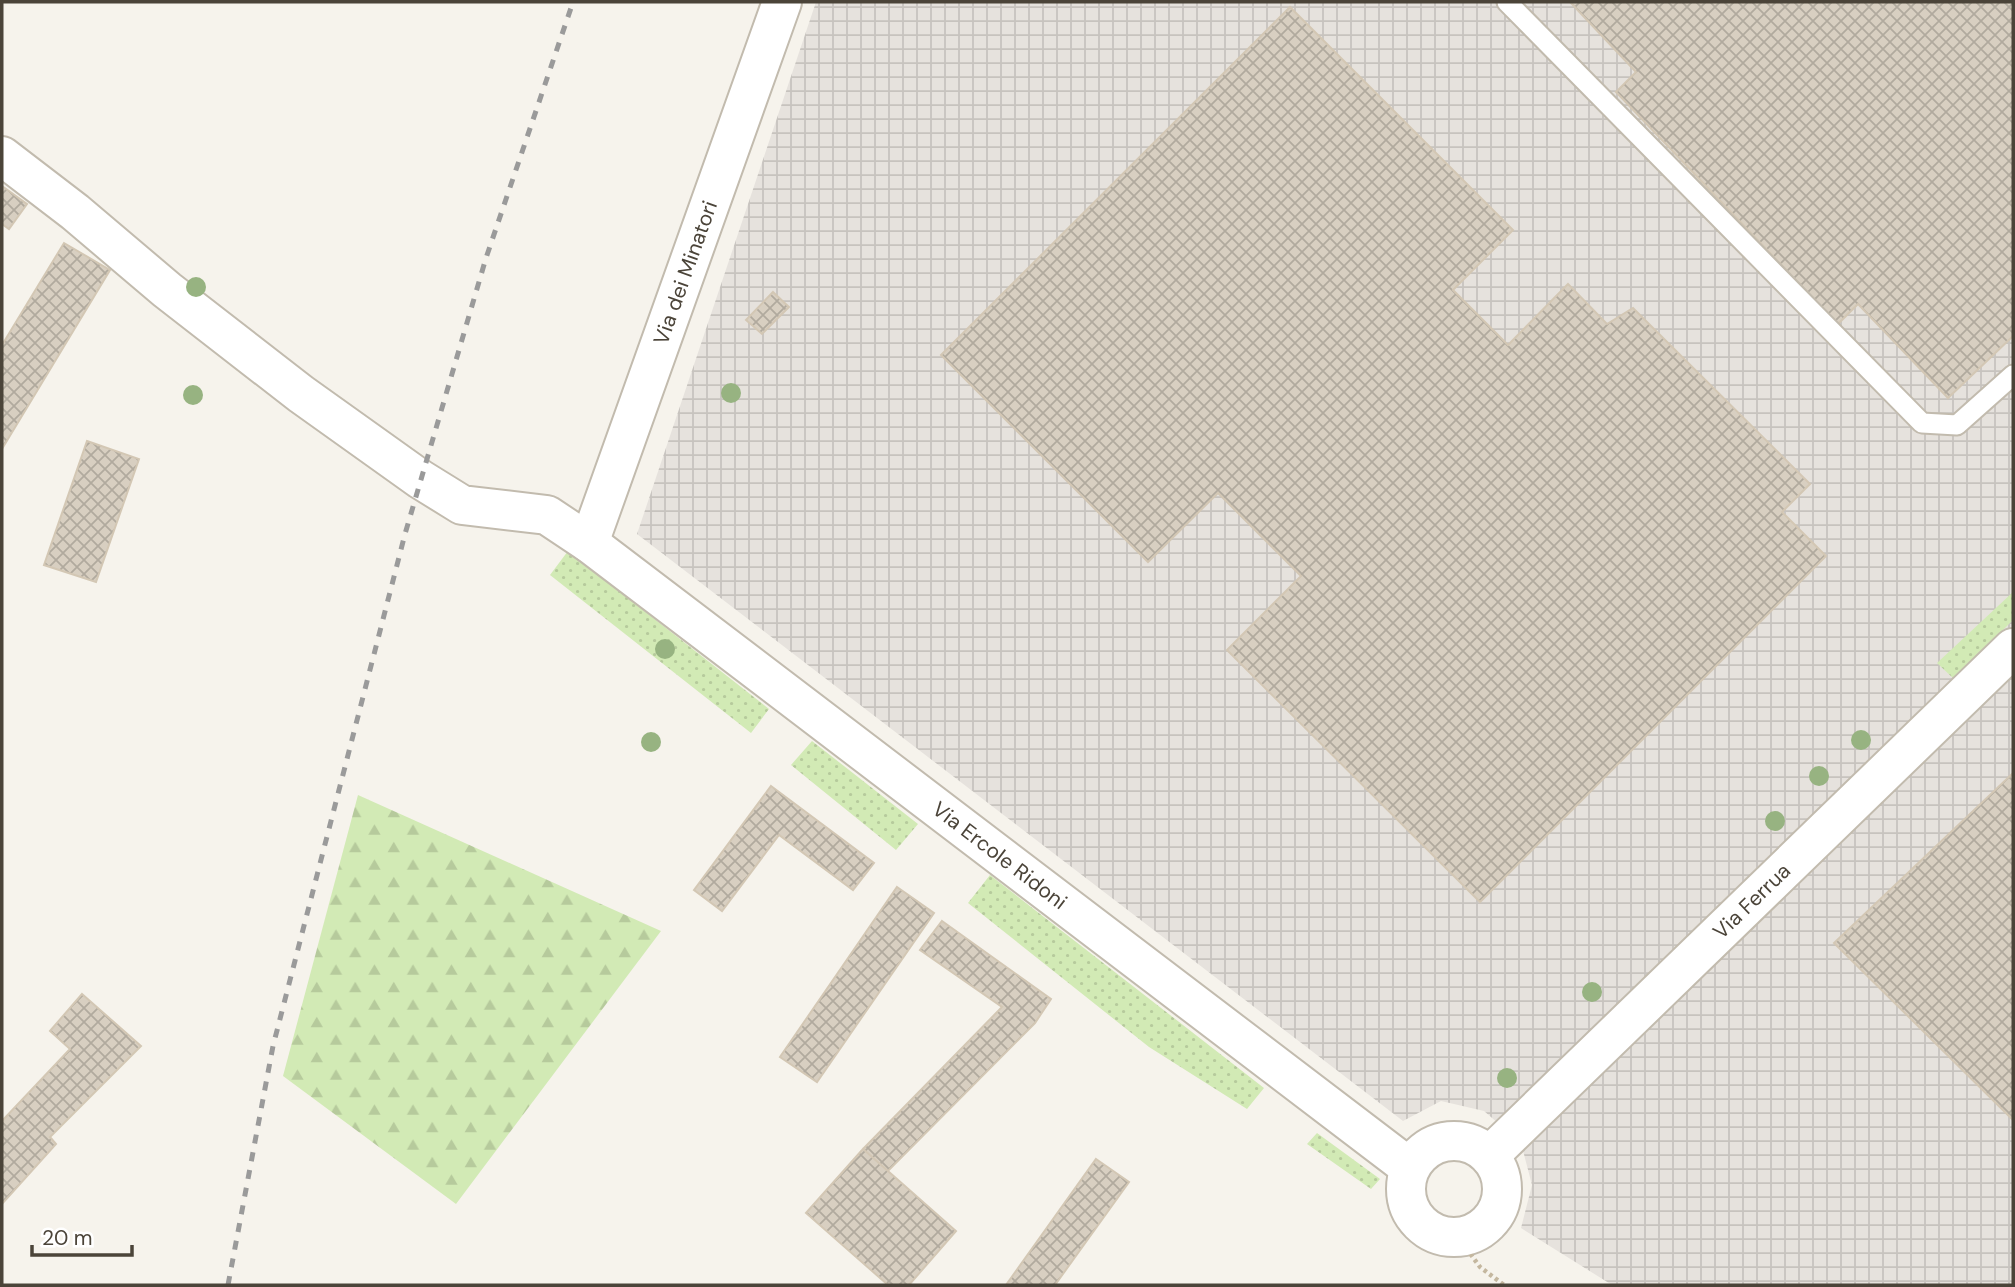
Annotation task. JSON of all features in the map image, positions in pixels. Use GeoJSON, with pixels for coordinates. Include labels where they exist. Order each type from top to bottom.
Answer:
{"type":"FeatureCollection","features":[{"type":"Feature","properties":{"kind":"street","name":"Via dei Minatori"},"geometry":{"type":"LineString","coordinates":[[589,543],[782,2]]}},
{"type":"Feature","properties":{"kind":"street","name":"Via Ercole Ridoni"},"geometry":{"type":"LineString","coordinates":[[2,156],[280,378],[420,479],[462,505],[547,515],[589,543],[1410,1168]]}},
{"type":"Feature","properties":{"kind":"street","name":"Via Ferrua"},"geometry":{"type":"LineString","coordinates":[[1489,1156],[2013,648]]}},
{"type":"Feature","properties":{"kind":"street"},"geometry":{"type":"LineString","coordinates":[[1447,1142],[1463,1142],[1477,1147],[1489,1156],[1498,1170],[1502,1184],[1501,1199],[1495,1214],[1479,1230],[1458,1237],[1441,1236],[1420,1223],[1410,1210],[1406,1182],[1410,1168],[1426,1151],[1447,1142]]}},
{"type":"Feature","properties":{"kind":"lane"},"geometry":{"type":"LineString","coordinates":[[1507,2],[1922,424],[1957,425],[2013,375]]}},
{"type":"Feature","properties":{"kind":"path"},"geometry":{"type":"LineString","coordinates":[[1458,1237],[1480,1267],[1504,1285]]}},
{"type":"Feature","properties":{"kind":"shaded area"},"geometry":{"type":"Polygon","coordinates":[[[816,2],[2013,2],[2013,1285],[1612,1285],[1521,1228],[1532,1185],[1521,1143],[1484,1111],[1441,1101],[1403,1121],[637,534],[816,2]]]}},
{"type":"Feature","properties":{"kind":"green space"},"geometry":{"type":"Polygon","coordinates":[[[568,551],[769,709],[751,733],[550,575],[568,551]]]}},
{"type":"Feature","properties":{"kind":"green space"},"geometry":{"type":"Polygon","coordinates":[[[2013,592],[2013,620],[1954,679],[1937,663],[2013,592]]]}},
{"type":"Feature","properties":{"kind":"green space"},"geometry":{"type":"Polygon","coordinates":[[[812,741],[918,824],[896,850],[791,765],[812,741]]]}},
{"type":"Feature","properties":{"kind":"green space"},"geometry":{"type":"Polygon","coordinates":[[[358,795],[661,931],[456,1204],[283,1076],[358,795]]]}},
{"type":"Feature","properties":{"kind":"green space"},"geometry":{"type":"Polygon","coordinates":[[[990,875],[1264,1088],[1247,1109],[1149,1047],[968,903],[990,875]]]}},
{"type":"Feature","properties":{"kind":"green space"},"geometry":{"type":"Polygon","coordinates":[[[1317,1133],[1380,1179],[1371,1189],[1307,1144],[1317,1133]]]}},
{"type":"Feature","properties":{"kind":"building"},"geometry":{"type":"Polygon","coordinates":[[[1570,2],[2013,2],[2013,336],[1948,398],[1858,304],[1838,324],[1616,92],[1636,72],[1570,2]]]}},
{"type":"Feature","properties":{"kind":"building"},"geometry":{"type":"Polygon","coordinates":[[[1290,7],[1513,230],[1453,290],[1508,345],[1568,284],[1607,324],[1633,308],[1810,484],[1782,512],[1826,556],[1480,902],[1227,650],[1301,576],[1218,493],[1148,562],[941,355],[1290,7]]]}},
{"type":"Feature","properties":{"kind":"building"},"geometry":{"type":"Polygon","coordinates":[[[2,186],[27,204],[9,229],[2,224],[2,186]]]}},
{"type":"Feature","properties":{"kind":"building"},"geometry":{"type":"Polygon","coordinates":[[[64,243],[110,270],[2,449],[2,345],[64,243]]]}},
{"type":"Feature","properties":{"kind":"building"},"geometry":{"type":"Polygon","coordinates":[[[773,292],[789,307],[762,334],[746,320],[773,292]]]}},
{"type":"Feature","properties":{"kind":"building"},"geometry":{"type":"Polygon","coordinates":[[[87,441],[139,459],[96,582],[44,565],[87,441]]]}},
{"type":"Feature","properties":{"kind":"building"},"geometry":{"type":"Polygon","coordinates":[[[2013,773],[2013,1120],[1834,943],[2013,773]]]}},
{"type":"Feature","properties":{"kind":"building"},"geometry":{"type":"Polygon","coordinates":[[[771,786],[874,863],[853,890],[779,835],[722,911],[694,890],[771,786]]]}},
{"type":"Feature","properties":{"kind":"building"},"geometry":{"type":"Polygon","coordinates":[[[897,887],[934,913],[817,1082],[780,1057],[897,887]]]}},
{"type":"Feature","properties":{"kind":"building"},"geometry":{"type":"Polygon","coordinates":[[[942,921],[1051,999],[1035,1023],[888,1171],[863,1149],[1002,1007],[920,950],[942,921]]]}},
{"type":"Feature","properties":{"kind":"building"},"geometry":{"type":"Polygon","coordinates":[[[82,994],[141,1046],[50,1137],[56,1144],[2,1204],[2,1121],[70,1049],[50,1031],[82,994]]]}},
{"type":"Feature","properties":{"kind":"building"},"geometry":{"type":"Polygon","coordinates":[[[863,1149],[956,1231],[909,1285],[888,1285],[806,1213],[863,1149]]]}},
{"type":"Feature","properties":{"kind":"building"},"geometry":{"type":"Polygon","coordinates":[[[1096,1159],[1129,1182],[1055,1285],[1006,1285],[1096,1159]]]}},
{"type":"Feature","properties":{"kind":"railway"},"geometry":{"type":"LineString","coordinates":[[228,1285],[273,1046],[405,534],[486,258],[573,2]]}}]}
